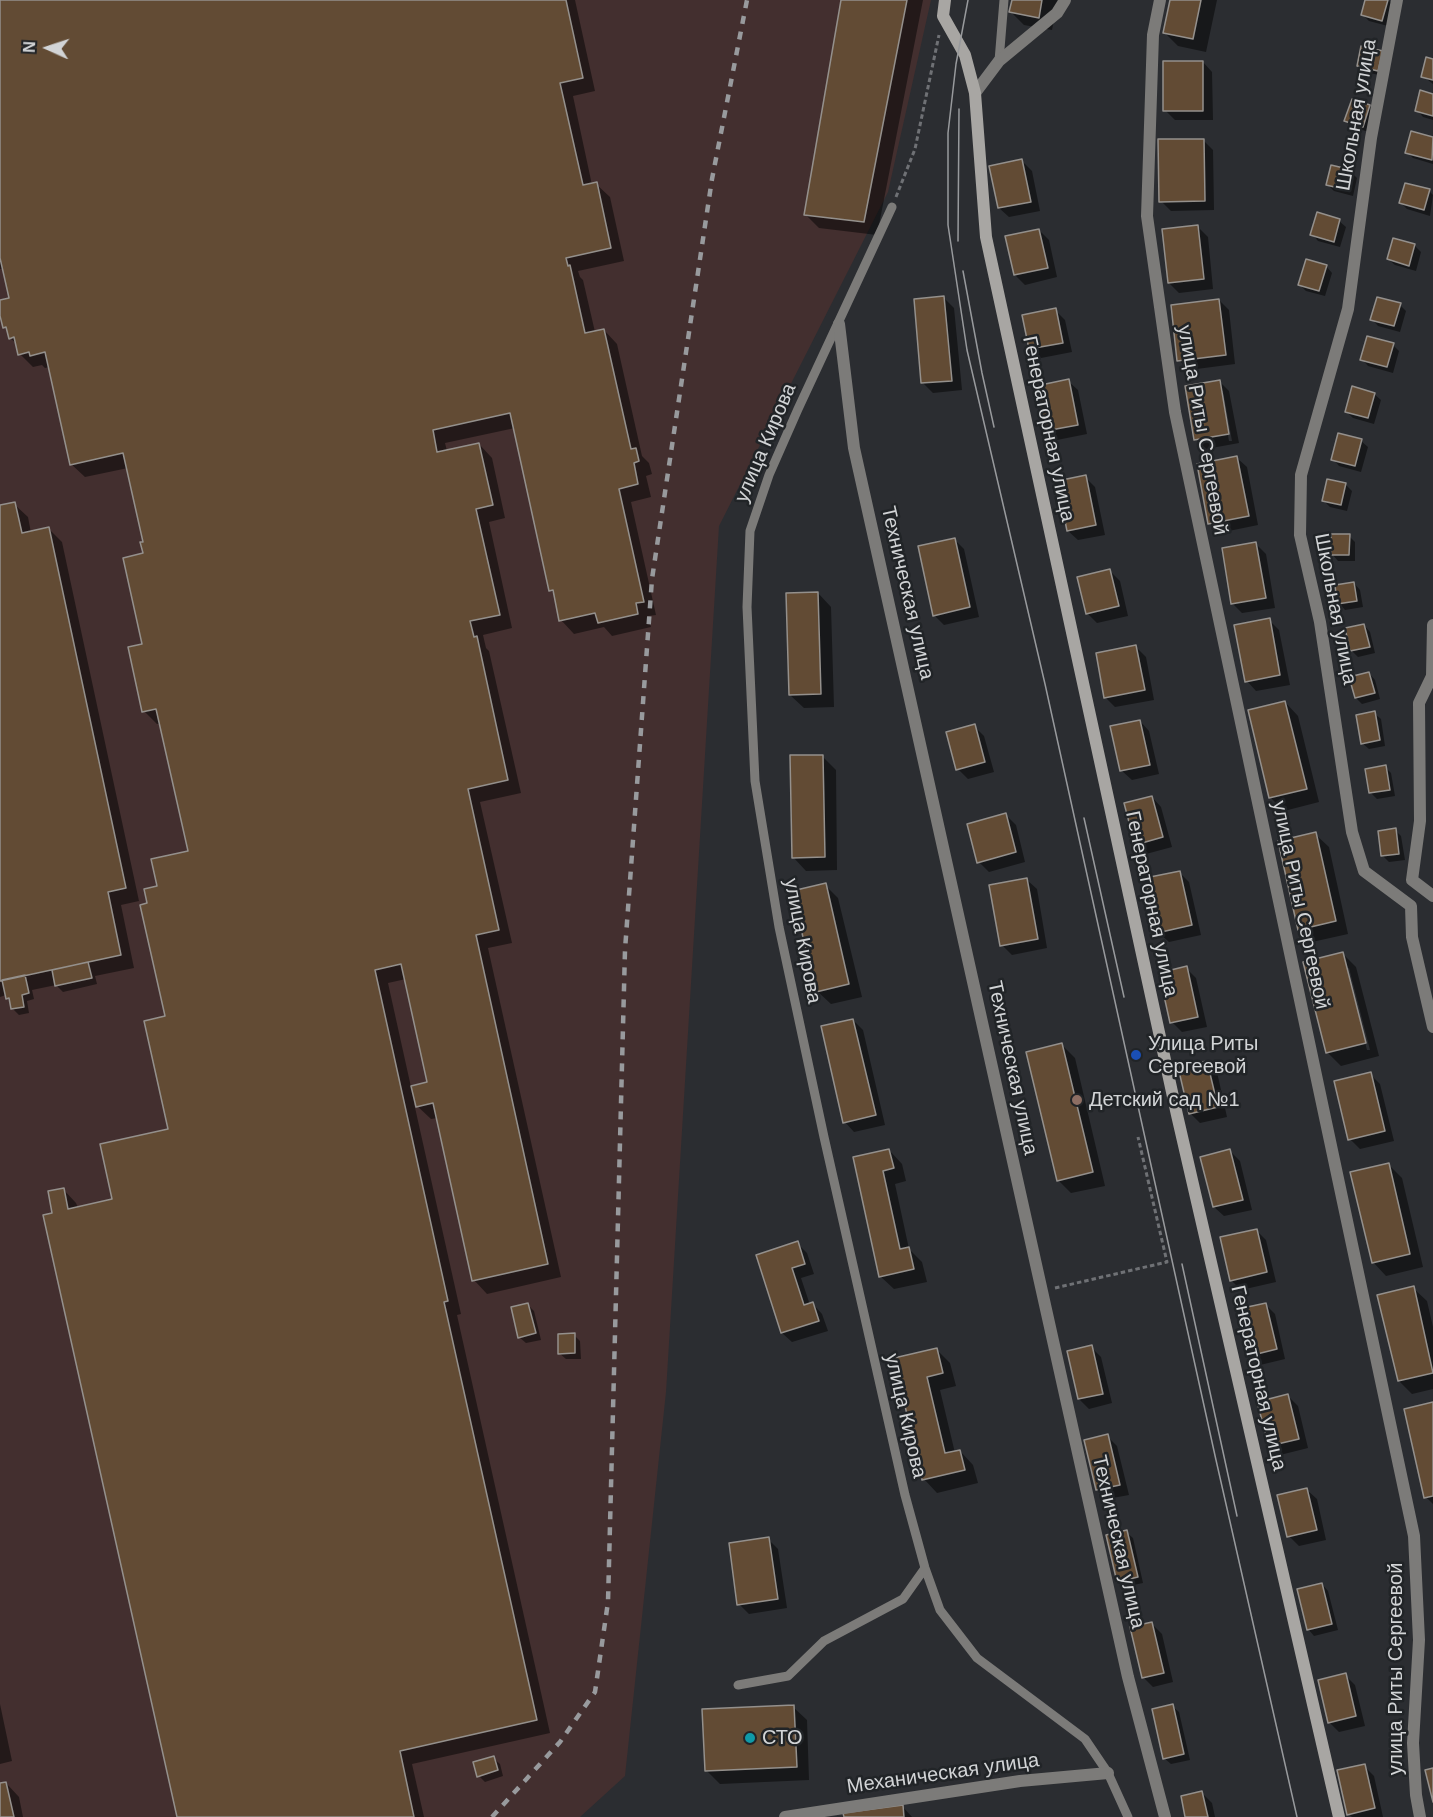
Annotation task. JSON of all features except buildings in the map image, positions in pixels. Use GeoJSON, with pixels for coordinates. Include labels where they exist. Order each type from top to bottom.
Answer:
{"type":"FeatureCollection","features":[{"type":"Feature","properties":{"kind":"main road"},"geometry":{"type":"LineString","coordinates":[[943,16],[945,0]]}},
{"type":"Feature","properties":{"kind":"main road","name":"Генераторная улица"},"geometry":{"type":"LineString","coordinates":[[943,16],[965,55],[975,93],[986,237],[1177,1115],[1339,1817]]}},
{"type":"Feature","properties":{"kind":"street"},"geometry":{"type":"LineString","coordinates":[[975,93],[999,61],[1057,13],[1065,0]]}},
{"type":"Feature","properties":{"kind":"street","name":"улица Риты Сергеевой"},"geometry":{"type":"LineString","coordinates":[[1160,0],[1153,35],[1147,216],[1174,412],[1414,1536],[1419,1640],[1413,1743],[1416,1795],[1420,1817]]}},
{"type":"Feature","properties":{"kind":"street","name":"Школьная улица"},"geometry":{"type":"LineString","coordinates":[[1397,0],[1371,138],[1348,309],[1301,475],[1300,535],[1320,622],[1352,832],[1365,871],[1411,906]]}},
{"type":"Feature","properties":{"kind":"street","name":"Техническая улица"},"geometry":{"type":"LineString","coordinates":[[839,324],[854,448],[1128,1677],[1165,1817]]}},
{"type":"Feature","properties":{"kind":"street"},"geometry":{"type":"LineString","coordinates":[[1433,625],[1432,676],[1419,703],[1420,820],[1411,906],[1412,937],[1433,1027]]}},
{"type":"Feature","properties":{"kind":"street"},"geometry":{"type":"LineString","coordinates":[[1412,880],[1433,896]]}},
{"type":"Feature","properties":{"kind":"street","name":"Механическая улица"},"geometry":{"type":"LineString","coordinates":[[785,1817],[1020,1782],[1108,1773]]}},
{"type":"Feature","properties":{"kind":"lane"},"geometry":{"type":"LineString","coordinates":[[999,61],[1004,0]]}},
{"type":"Feature","properties":{"kind":"lane","name":"улица Кирова"},"geometry":{"type":"LineString","coordinates":[[892,207],[769,475],[750,531],[747,608],[755,781],[779,927],[816,1102],[904,1495],[940,1610],[976,1658],[1085,1739],[1108,1773],[1128,1817]]}},
{"type":"Feature","properties":{"kind":"lane"},"geometry":{"type":"LineString","coordinates":[[738,1685],[788,1676],[824,1641],[903,1599],[926,1568]]}},
{"type":"Feature","properties":{"kind":"path"},"geometry":{"type":"LineString","coordinates":[[892,207],[915,149],[943,16]]}},
{"type":"Feature","properties":{"kind":"path"},"geometry":{"type":"LineString","coordinates":[[1041,1291],[1167,1262],[1138,1137]]}},
{"type":"Feature","properties":{"kind":"shaded area"},"geometry":{"type":"Polygon","coordinates":[[[0,0],[931,0],[888,192],[719,526],[666,1392],[625,1776],[580,1817],[0,1817],[0,0]]]}},
{"type":"Feature","properties":{"kind":"tram line"},"geometry":{"type":"LineString","coordinates":[[968,0],[956,64],[948,133],[948,225],[967,350],[1045,684],[1297,1817]]}},
{"type":"Feature","properties":{"kind":"tram line"},"geometry":{"type":"LineString","coordinates":[[958,241],[959,109]]}},
{"type":"Feature","properties":{"kind":"tram line"},"geometry":{"type":"LineString","coordinates":[[963,271],[994,427]]}},
{"type":"Feature","properties":{"kind":"tram line"},"geometry":{"type":"LineString","coordinates":[[1084,818],[1124,997]]}},
{"type":"Feature","properties":{"kind":"tram line"},"geometry":{"type":"LineString","coordinates":[[1182,1264],[1237,1516]]}},
{"type":"Feature","properties":{"kind":"railway"},"geometry":{"type":"LineString","coordinates":[[492,1817],[560,1742],[595,1692],[608,1602],[625,950],[652,579],[712,179],[747,0]]}},
{"type":"Feature","properties":{"kind":"place","name":"Улица Риты Сергеевой"},"geometry":{"type":"Point","coordinates":[1136,1055]}},
{"type":"Feature","properties":{"kind":"place","name":"Детский сад №1"},"geometry":{"type":"Point","coordinates":[1077,1100]}},
{"type":"Feature","properties":{"kind":"place","name":"СТО"},"geometry":{"type":"Point","coordinates":[750,1738]}}]}
